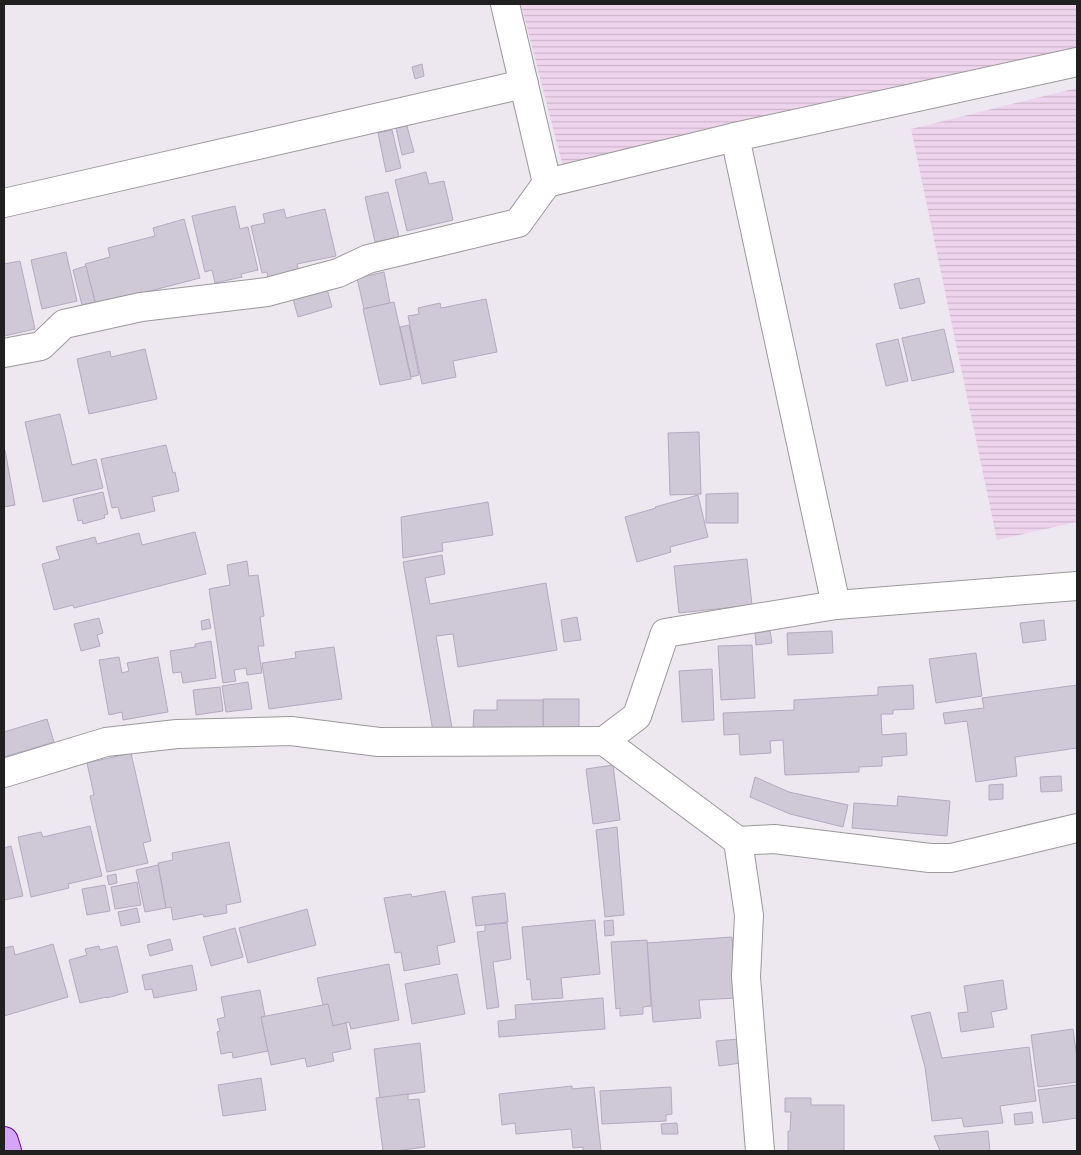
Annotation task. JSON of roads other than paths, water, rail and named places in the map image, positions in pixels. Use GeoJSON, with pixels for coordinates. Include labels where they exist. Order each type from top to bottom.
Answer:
{"type":"FeatureCollection","features":[{"type":"Feature","properties":{"kind":"main road"},"geometry":{"type":"LineString","coordinates":[[4,1140],[7,1151]]}},
{"type":"Feature","properties":{"kind":"street"},"geometry":{"type":"LineString","coordinates":[[505,4],[547,183]]}},
{"type":"Feature","properties":{"kind":"street"},"geometry":{"type":"LineString","coordinates":[[4,353],[41,346],[64,324],[141,307],[267,292],[338,273],[368,259],[518,223],[547,183],[735,137],[1077,62]]}},
{"type":"Feature","properties":{"kind":"street"},"geometry":{"type":"LineString","coordinates":[[4,203],[524,84]]}},
{"type":"Feature","properties":{"kind":"street"},"geometry":{"type":"LineString","coordinates":[[735,137],[836,605]]}},
{"type":"Feature","properties":{"kind":"street"},"geometry":{"type":"LineString","coordinates":[[4,773],[106,742],[177,734],[291,731],[379,742],[604,741],[637,716],[665,633],[836,605],[1077,586]]}},
{"type":"Feature","properties":{"kind":"street"},"geometry":{"type":"LineString","coordinates":[[604,741],[738,841],[774,839],[930,858],[951,858],[1077,828]]}},
{"type":"Feature","properties":{"kind":"street"},"geometry":{"type":"LineString","coordinates":[[738,841],[749,916],[746,977],[760,1151]]}}]}
